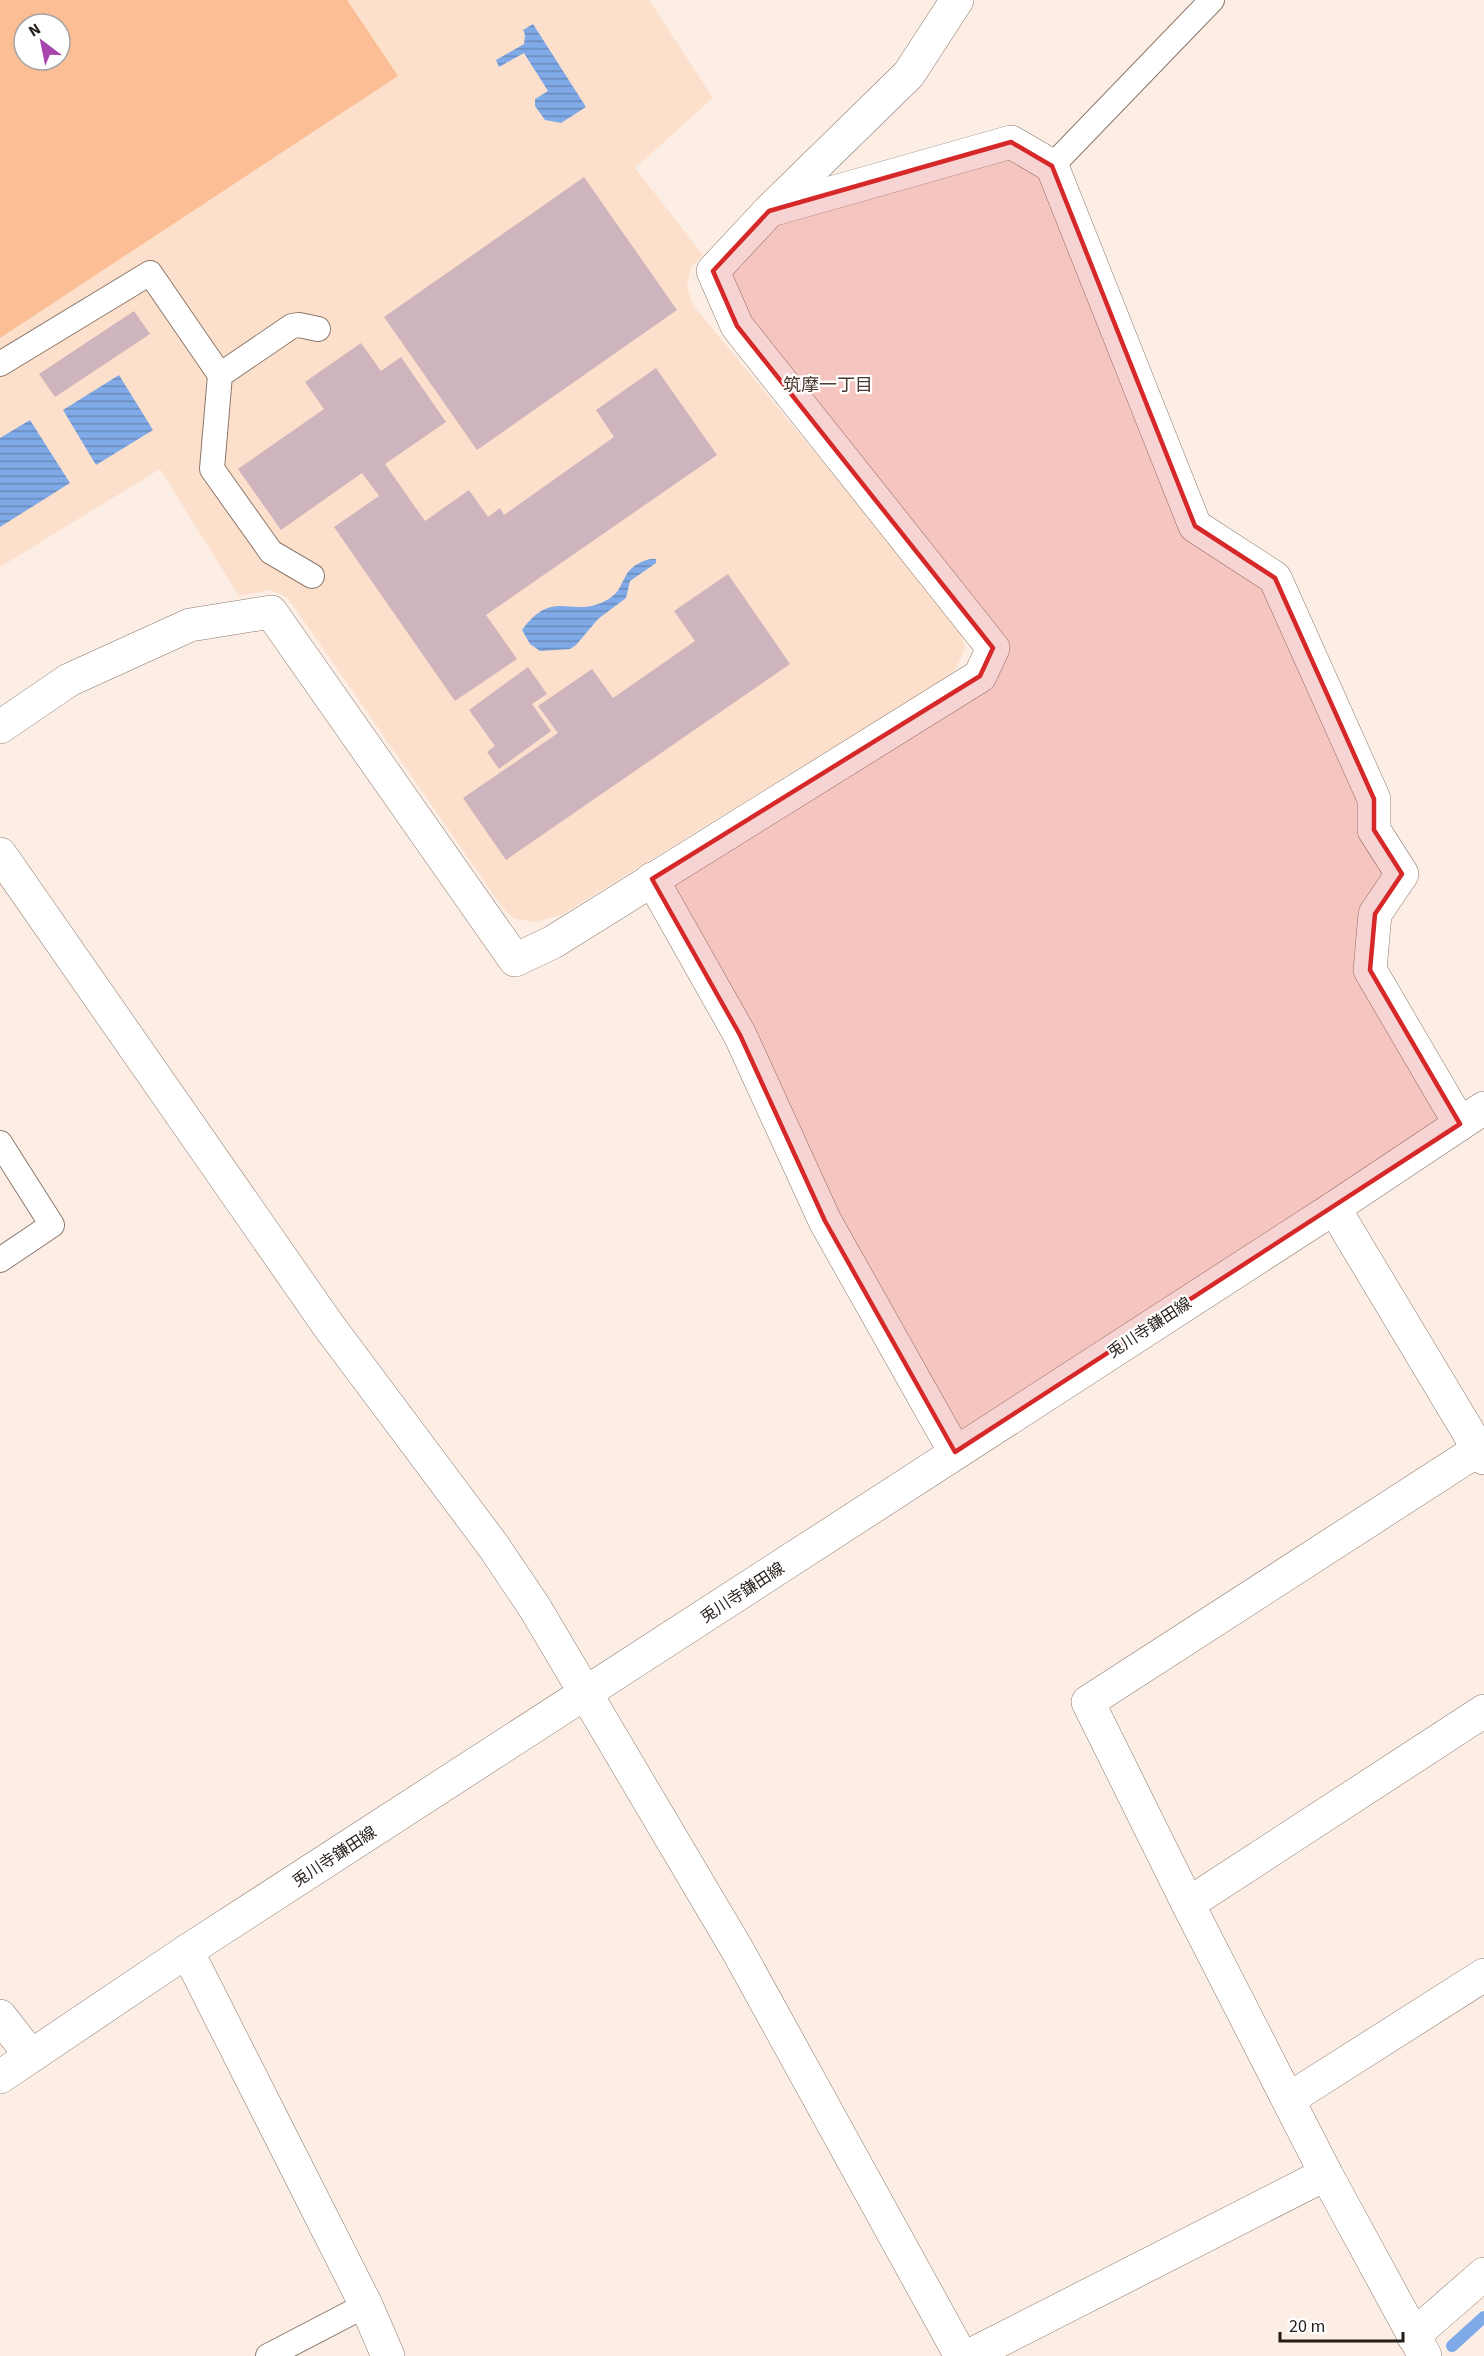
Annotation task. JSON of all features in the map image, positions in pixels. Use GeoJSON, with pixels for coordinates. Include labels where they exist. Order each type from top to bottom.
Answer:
{"type":"FeatureCollection","features":[{"type":"Feature","properties":{"kind":"street"},"geometry":{"type":"LineString","coordinates":[[0,727],[69,680],[190,625],[271,612],[515,960],[553,942],[980,676],[993,648],[737,326],[713,271],[769,211],[909,74],[957,0]]}},
{"type":"Feature","properties":{"kind":"street"},"geometry":{"type":"LineString","coordinates":[[769,211],[1011,142],[1052,166],[1195,526],[1275,578],[1374,799],[1374,830],[1402,874],[1375,914],[1370,970],[1472,1116]]}},
{"type":"Feature","properties":{"kind":"street"},"geometry":{"type":"LineString","coordinates":[[0,854],[328,1325],[494,1547],[535,1608],[738,1951],[961,2356]]}},
{"type":"Feature","properties":{"kind":"street"},"geometry":{"type":"LineString","coordinates":[[652,879],[740,1035],[825,1221],[955,1452]]}},
{"type":"Feature","properties":{"kind":"street","name":"兎川寺鎌田線"},"geometry":{"type":"LineString","coordinates":[[0,2077],[187,1951],[1334,1208],[1472,1116]]}},
{"type":"Feature","properties":{"kind":"street"},"geometry":{"type":"LineString","coordinates":[[1334,1208],[1482,1451],[1088,1702],[1188,1905],[1326,2174],[1419,2346],[1484,2274]]}},
{"type":"Feature","properties":{"kind":"street"},"geometry":{"type":"LineString","coordinates":[[1188,1905],[1484,1711]]}},
{"type":"Feature","properties":{"kind":"street"},"geometry":{"type":"LineString","coordinates":[[187,1951],[366,2305],[388,2356]]}},
{"type":"Feature","properties":{"kind":"street"},"geometry":{"type":"LineString","coordinates":[[1289,2099],[1484,1975]]}},
{"type":"Feature","properties":{"kind":"street"},"geometry":{"type":"LineString","coordinates":[[0,2016],[31,2056]]}},
{"type":"Feature","properties":{"kind":"street"},"geometry":{"type":"LineString","coordinates":[[969,2356],[1326,2174]]}},
{"type":"Feature","properties":{"kind":"lane"},"geometry":{"type":"LineString","coordinates":[[1052,166],[1212,0]]}},
{"type":"Feature","properties":{"kind":"lane"},"geometry":{"type":"LineString","coordinates":[[0,364],[150,273],[220,375],[212,469],[271,552],[312,576]]}},
{"type":"Feature","properties":{"kind":"lane"},"geometry":{"type":"LineString","coordinates":[[220,375],[292,326],[299,324],[318,329]]}},
{"type":"Feature","properties":{"kind":"lane"},"geometry":{"type":"LineString","coordinates":[[0,1143],[52,1225],[0,1260]]}},
{"type":"Feature","properties":{"kind":"lane"},"geometry":{"type":"LineString","coordinates":[[268,2356],[366,2305]]}},
{"type":"Feature","properties":{"kind":"highlighted area"},"geometry":{"type":"Polygon","coordinates":[[[1011,142],[1052,166],[1195,526],[1275,578],[1374,799],[1374,830],[1402,874],[1375,914],[1370,970],[1460,1124],[955,1452],[825,1221],[740,1035],[652,879],[980,676],[993,648],[737,326],[713,271],[769,211],[1011,142]]]}},
{"type":"Feature","properties":{"kind":"shaded area"},"geometry":{"type":"Polygon","coordinates":[[[0,0],[649,0],[713,98],[635,168],[703,255],[691,267],[687,286],[693,305],[958,626],[965,648],[956,669],[944,679],[561,915],[536,922],[514,919],[502,907],[288,598],[270,590],[239,596],[160,469],[0,567],[0,0]]]}},
{"type":"Feature","properties":{"kind":"shaded area"},"geometry":{"type":"Polygon","coordinates":[[[0,0],[347,0],[398,76],[0,338],[0,0]]]}},
{"type":"Feature","properties":{"kind":"water"},"geometry":{"type":"Polygon","coordinates":[[[533,24],[586,107],[561,123],[545,120],[535,106],[535,99],[548,91],[524,53],[499,67],[496,60],[524,44],[523,30],[533,24]]]}},
{"type":"Feature","properties":{"kind":"water"},"geometry":{"type":"Polygon","coordinates":[[[119,375],[153,430],[96,465],[63,410],[119,375]]]}},
{"type":"Feature","properties":{"kind":"water"},"geometry":{"type":"Polygon","coordinates":[[[30,420],[70,483],[0,527],[0,438],[30,420]]]}},
{"type":"Feature","properties":{"kind":"water"},"geometry":{"type":"Polygon","coordinates":[[[650,559],[656,559],[656,563],[630,581],[626,598],[598,619],[576,645],[570,649],[540,651],[530,644],[522,630],[533,617],[553,607],[593,606],[605,601],[618,591],[632,568],[650,559]]]}},
{"type":"Feature","properties":{"kind":"building"},"geometry":{"type":"Polygon","coordinates":[[[584,177],[677,310],[477,450],[384,317],[584,177]]]}},
{"type":"Feature","properties":{"kind":"building"},"geometry":{"type":"Polygon","coordinates":[[[134,311],[150,334],[55,397],[39,374],[134,311]]]}},
{"type":"Feature","properties":{"kind":"building"},"geometry":{"type":"Polygon","coordinates":[[[361,343],[381,371],[401,357],[446,422],[385,464],[425,521],[469,490],[488,517],[500,508],[504,515],[614,437],[596,410],[656,368],[717,455],[486,615],[517,659],[455,701],[334,527],[379,496],[362,473],[281,530],[238,469],[324,409],[305,382],[361,343]]]}},
{"type":"Feature","properties":{"kind":"building"},"geometry":{"type":"Polygon","coordinates":[[[728,574],[790,664],[506,860],[463,798],[558,733],[538,706],[592,669],[613,698],[695,641],[674,611],[728,574]]]}},
{"type":"Feature","properties":{"kind":"building"},"geometry":{"type":"Polygon","coordinates":[[[528,667],[547,694],[532,704],[551,731],[499,769],[487,752],[495,746],[469,710],[528,667]]]}},
{"type":"Feature","properties":{"kind":"waterway"},"geometry":{"type":"LineString","coordinates":[[1452,2346],[1484,2317]]}},
{"type":"Feature","properties":{"kind":"district","name":"筑摩一丁目"},"geometry":{"type":"Point","coordinates":[828,385]}}]}
